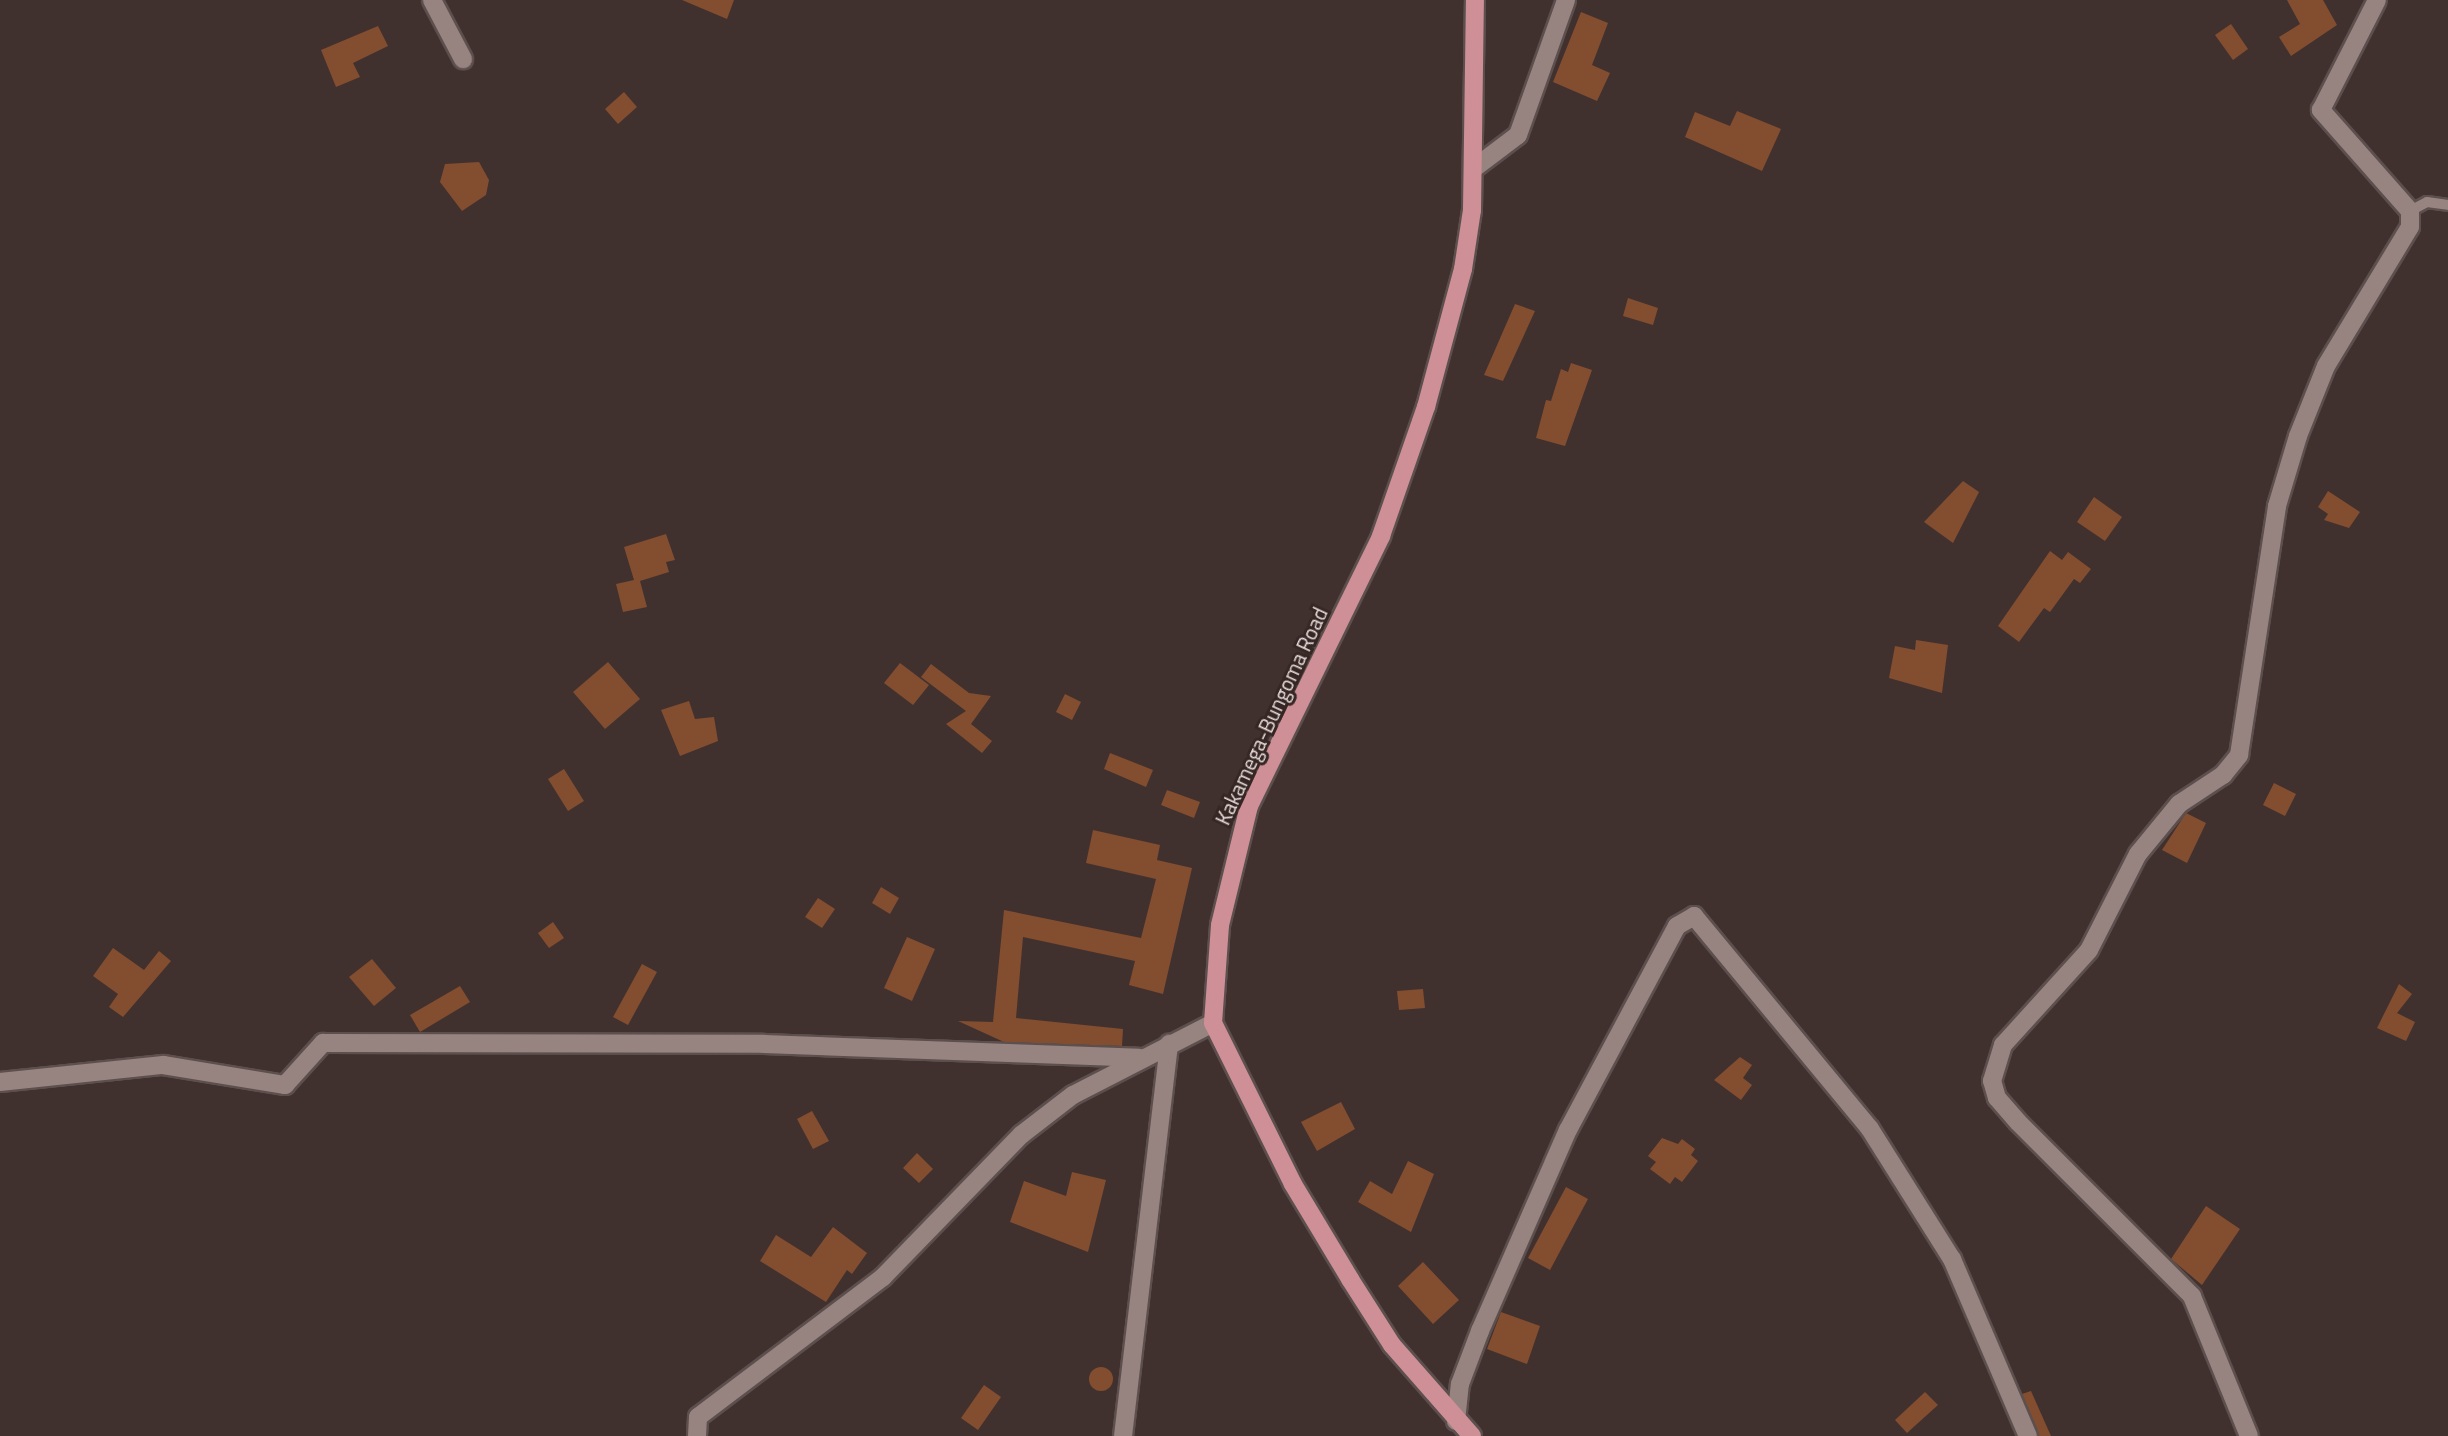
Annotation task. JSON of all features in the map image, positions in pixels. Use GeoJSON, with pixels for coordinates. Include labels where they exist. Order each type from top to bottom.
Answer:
{"type":"FeatureCollection","features":[{"type":"Feature","properties":{"kind":"main road","name":"Kakamega-Bungoma Road"},"geometry":{"type":"LineString","coordinates":[[1213,1023],[1220,925],[1235,849],[1249,806],[1400,487],[1463,269],[1473,169],[1475,0]]}},
{"type":"Feature","properties":{"kind":"main road"},"geometry":{"type":"LineString","coordinates":[[1213,1023],[1293,1184],[1350,1279],[1392,1345],[1456,1421],[1472,1436]]}},
{"type":"Feature","properties":{"kind":"street"},"geometry":{"type":"LineString","coordinates":[[432,0],[463,59]]}},
{"type":"Feature","properties":{"kind":"street"},"geometry":{"type":"LineString","coordinates":[[1473,169],[1518,135],[1566,0]]}},
{"type":"Feature","properties":{"kind":"street"},"geometry":{"type":"LineString","coordinates":[[2249,1436],[2192,1296],[1997,1098],[1994,1064],[2089,950],[2138,854],[2164,821],[2239,755],[2277,506],[2298,436],[2326,366],[2397,252],[2410,211],[2321,110],[2377,0]]}},
{"type":"Feature","properties":{"kind":"street"},"geometry":{"type":"LineString","coordinates":[[1456,1421],[1460,1384],[1480,1331],[1568,1129],[1676,926],[1694,916],[1870,1129],[1952,1259],[2028,1436]]}},
{"type":"Feature","properties":{"kind":"street"},"geometry":{"type":"LineString","coordinates":[[697,1436],[698,1417],[883,1277],[1021,1135],[1073,1095],[1139,1058],[1213,1023]]}},
{"type":"Feature","properties":{"kind":"street"},"geometry":{"type":"LineString","coordinates":[[0,1082],[163,1065],[285,1085],[323,1043],[764,1044],[1139,1058]]}},
{"type":"Feature","properties":{"kind":"street"},"geometry":{"type":"LineString","coordinates":[[1123,1436],[1168,1044]]}},
{"type":"Feature","properties":{"kind":"lane"},"geometry":{"type":"LineString","coordinates":[[2410,211],[2427,202],[2448,205]]}},
{"type":"Feature","properties":{"kind":"building"},"geometry":{"type":"Polygon","coordinates":[[[682,0],[734,0],[727,19],[682,0]]]}},
{"type":"Feature","properties":{"kind":"building"},"geometry":{"type":"Polygon","coordinates":[[[2287,0],[2323,0],[2337,25],[2291,56],[2279,37],[2300,24],[2287,0]]]}},
{"type":"Feature","properties":{"kind":"building"},"geometry":{"type":"Polygon","coordinates":[[[1581,12],[1608,23],[1592,65],[1610,73],[1597,101],[1553,82],[1581,12]]]}},
{"type":"Feature","properties":{"kind":"building"},"geometry":{"type":"Polygon","coordinates":[[[2231,24],[2248,49],[2233,60],[2215,35],[2231,24]]]}},
{"type":"Feature","properties":{"kind":"building"},"geometry":{"type":"Polygon","coordinates":[[[378,26],[388,46],[353,63],[360,77],[336,87],[321,50],[378,26]]]}},
{"type":"Feature","properties":{"kind":"building"},"geometry":{"type":"Polygon","coordinates":[[[624,92],[637,107],[618,124],[605,109],[624,92]]]}},
{"type":"Feature","properties":{"kind":"building"},"geometry":{"type":"Polygon","coordinates":[[[1737,111],[1781,129],[1762,171],[1685,137],[1695,112],[1730,126],[1737,111]]]}},
{"type":"Feature","properties":{"kind":"building"},"geometry":{"type":"Polygon","coordinates":[[[479,162],[489,180],[486,195],[462,211],[440,182],[445,164],[479,162]]]}},
{"type":"Feature","properties":{"kind":"building"},"geometry":{"type":"Polygon","coordinates":[[[1628,298],[1658,308],[1653,325],[1623,316],[1628,298]]]}},
{"type":"Feature","properties":{"kind":"building"},"geometry":{"type":"Polygon","coordinates":[[[1515,304],[1535,311],[1503,381],[1484,375],[1515,304]]]}},
{"type":"Feature","properties":{"kind":"building"},"geometry":{"type":"Polygon","coordinates":[[[1571,363],[1592,370],[1565,446],[1536,438],[1546,400],[1551,401],[1561,369],[1568,372],[1571,363]]]}},
{"type":"Feature","properties":{"kind":"building"},"geometry":{"type":"Polygon","coordinates":[[[1963,481],[1979,492],[1953,543],[1924,522],[1963,481]]]}},
{"type":"Feature","properties":{"kind":"building"},"geometry":{"type":"Polygon","coordinates":[[[2328,491],[2360,512],[2349,528],[2324,520],[2328,514],[2318,507],[2328,491]]]}},
{"type":"Feature","properties":{"kind":"building"},"geometry":{"type":"Polygon","coordinates":[[[2094,497],[2122,517],[2105,541],[2077,522],[2094,497]]]}},
{"type":"Feature","properties":{"kind":"building"},"geometry":{"type":"Polygon","coordinates":[[[666,534],[675,560],[666,562],[669,572],[640,581],[647,607],[623,612],[616,584],[634,580],[624,547],[666,534]]]}},
{"type":"Feature","properties":{"kind":"building"},"geometry":{"type":"Polygon","coordinates":[[[2050,551],[2062,560],[2068,552],[2091,569],[2080,583],[2074,579],[2050,612],[2044,608],[2019,642],[1998,626],[2050,551]]]}},
{"type":"Feature","properties":{"kind":"building"},"geometry":{"type":"Polygon","coordinates":[[[1916,640],[1948,645],[1942,693],[1889,678],[1895,646],[1915,650],[1916,640]]]}},
{"type":"Feature","properties":{"kind":"building"},"geometry":{"type":"Polygon","coordinates":[[[608,662],[640,699],[605,729],[573,692],[608,662]]]}},
{"type":"Feature","properties":{"kind":"building"},"geometry":{"type":"Polygon","coordinates":[[[900,663],[929,685],[913,705],[884,683],[900,663]]]}},
{"type":"Feature","properties":{"kind":"building"},"geometry":{"type":"Polygon","coordinates":[[[931,664],[969,693],[991,696],[971,724],[992,741],[982,753],[946,724],[966,711],[921,677],[931,664]]]}},
{"type":"Feature","properties":{"kind":"building"},"geometry":{"type":"Polygon","coordinates":[[[1065,694],[1081,702],[1072,720],[1056,712],[1065,694]]]}},
{"type":"Feature","properties":{"kind":"building"},"geometry":{"type":"Polygon","coordinates":[[[689,701],[695,719],[714,717],[718,741],[680,756],[661,710],[689,701]]]}},
{"type":"Feature","properties":{"kind":"building"},"geometry":{"type":"Polygon","coordinates":[[[1110,753],[1153,770],[1146,787],[1104,769],[1110,753]]]}},
{"type":"Feature","properties":{"kind":"building"},"geometry":{"type":"Polygon","coordinates":[[[564,769],[584,801],[568,811],[548,779],[564,769]]]}},
{"type":"Feature","properties":{"kind":"building"},"geometry":{"type":"Polygon","coordinates":[[[2274,783],[2296,794],[2285,816],[2263,805],[2274,783]]]}},
{"type":"Feature","properties":{"kind":"building"},"geometry":{"type":"Polygon","coordinates":[[[1167,790],[1200,802],[1194,818],[1161,805],[1167,790]]]}},
{"type":"Feature","properties":{"kind":"building"},"geometry":{"type":"Polygon","coordinates":[[[2186,813],[2206,823],[2187,863],[2162,850],[2186,813]]]}},
{"type":"Feature","properties":{"kind":"building"},"geometry":{"type":"Polygon","coordinates":[[[1093,830],[1160,845],[1157,860],[1192,868],[1163,994],[1129,985],[1135,961],[1023,937],[1016,1018],[1123,1029],[1122,1046],[1004,1042],[958,1021],[993,1022],[1004,910],[1141,938],[1156,879],[1086,863],[1093,830]]]}},
{"type":"Feature","properties":{"kind":"building"},"geometry":{"type":"Polygon","coordinates":[[[881,887],[899,898],[890,914],[872,903],[881,887]]]}},
{"type":"Feature","properties":{"kind":"building"},"geometry":{"type":"Polygon","coordinates":[[[818,898],[835,909],[822,928],[805,917],[818,898]]]}},
{"type":"Feature","properties":{"kind":"building"},"geometry":{"type":"Polygon","coordinates":[[[553,922],[564,938],[549,948],[538,933],[553,922]]]}},
{"type":"Feature","properties":{"kind":"building"},"geometry":{"type":"Polygon","coordinates":[[[907,937],[935,949],[912,1001],[884,988],[907,937]]]}},
{"type":"Feature","properties":{"kind":"building"},"geometry":{"type":"Polygon","coordinates":[[[113,948],[144,970],[159,951],[171,961],[123,1017],[109,1007],[118,994],[93,976],[113,948]]]}},
{"type":"Feature","properties":{"kind":"building"},"geometry":{"type":"Polygon","coordinates":[[[372,959],[396,988],[374,1006],[349,977],[372,959]]]}},
{"type":"Feature","properties":{"kind":"building"},"geometry":{"type":"Polygon","coordinates":[[[642,964],[657,972],[628,1025],[613,1017],[642,964]]]}},
{"type":"Feature","properties":{"kind":"building"},"geometry":{"type":"Polygon","coordinates":[[[2399,984],[2412,994],[2397,1013],[2415,1022],[2406,1041],[2377,1028],[2399,984]]]}},
{"type":"Feature","properties":{"kind":"building"},"geometry":{"type":"Polygon","coordinates":[[[460,986],[470,1002],[420,1032],[410,1015],[460,986]]]}},
{"type":"Feature","properties":{"kind":"building"},"geometry":{"type":"Polygon","coordinates":[[[1423,989],[1425,1008],[1399,1010],[1397,991],[1423,989]]]}},
{"type":"Feature","properties":{"kind":"building"},"geometry":{"type":"Polygon","coordinates":[[[1740,1057],[1752,1065],[1743,1078],[1752,1085],[1741,1100],[1714,1080],[1740,1057]]]}},
{"type":"Feature","properties":{"kind":"building"},"geometry":{"type":"Polygon","coordinates":[[[1341,1102],[1355,1129],[1317,1151],[1301,1122],[1341,1102]]]}},
{"type":"Feature","properties":{"kind":"building"},"geometry":{"type":"Polygon","coordinates":[[[812,1111],[829,1141],[813,1149],[797,1119],[812,1111]]]}},
{"type":"Feature","properties":{"kind":"building"},"geometry":{"type":"Polygon","coordinates":[[[1662,1138],[1678,1144],[1682,1139],[1695,1149],[1691,1155],[1698,1161],[1682,1182],[1675,1177],[1670,1184],[1650,1169],[1656,1162],[1648,1156],[1662,1138]]]}},
{"type":"Feature","properties":{"kind":"building"},"geometry":{"type":"Polygon","coordinates":[[[917,1153],[933,1169],[919,1183],[903,1168],[917,1153]]]}},
{"type":"Feature","properties":{"kind":"building"},"geometry":{"type":"Polygon","coordinates":[[[1408,1161],[1434,1174],[1411,1232],[1358,1202],[1370,1181],[1392,1194],[1408,1161]]]}},
{"type":"Feature","properties":{"kind":"building"},"geometry":{"type":"Polygon","coordinates":[[[1072,1172],[1106,1180],[1088,1252],[1010,1222],[1024,1181],[1066,1196],[1072,1172]]]}},
{"type":"Feature","properties":{"kind":"building"},"geometry":{"type":"Polygon","coordinates":[[[1566,1187],[1588,1199],[1550,1270],[1528,1258],[1566,1187]]]}},
{"type":"Feature","properties":{"kind":"building"},"geometry":{"type":"Polygon","coordinates":[[[2206,1206],[2240,1229],[2202,1285],[2171,1259],[2206,1206]]]}},
{"type":"Feature","properties":{"kind":"building"},"geometry":{"type":"Polygon","coordinates":[[[833,1227],[867,1253],[852,1274],[847,1270],[826,1302],[760,1261],[776,1235],[811,1257],[833,1227]]]}},
{"type":"Feature","properties":{"kind":"building"},"geometry":{"type":"Polygon","coordinates":[[[1423,1262],[1459,1300],[1433,1324],[1398,1286],[1423,1262]]]}},
{"type":"Feature","properties":{"kind":"building"},"geometry":{"type":"Polygon","coordinates":[[[1501,1312],[1540,1326],[1527,1364],[1487,1349],[1501,1312]]]}},
{"type":"Feature","properties":{"kind":"building"},"geometry":{"type":"Polygon","coordinates":[[[1101,1367],[1109,1371],[1113,1379],[1109,1387],[1101,1391],[1093,1387],[1089,1379],[1093,1371],[1101,1367]]]}},
{"type":"Feature","properties":{"kind":"building"},"geometry":{"type":"Polygon","coordinates":[[[984,1385],[1001,1397],[978,1430],[961,1418],[984,1385]]]}},
{"type":"Feature","properties":{"kind":"building"},"geometry":{"type":"Polygon","coordinates":[[[2031,1391],[2051,1436],[2039,1436],[2022,1394],[2031,1391]]]}},
{"type":"Feature","properties":{"kind":"building"},"geometry":{"type":"Polygon","coordinates":[[[1925,1392],[1938,1405],[1907,1433],[1895,1420],[1925,1392]]]}}]}
